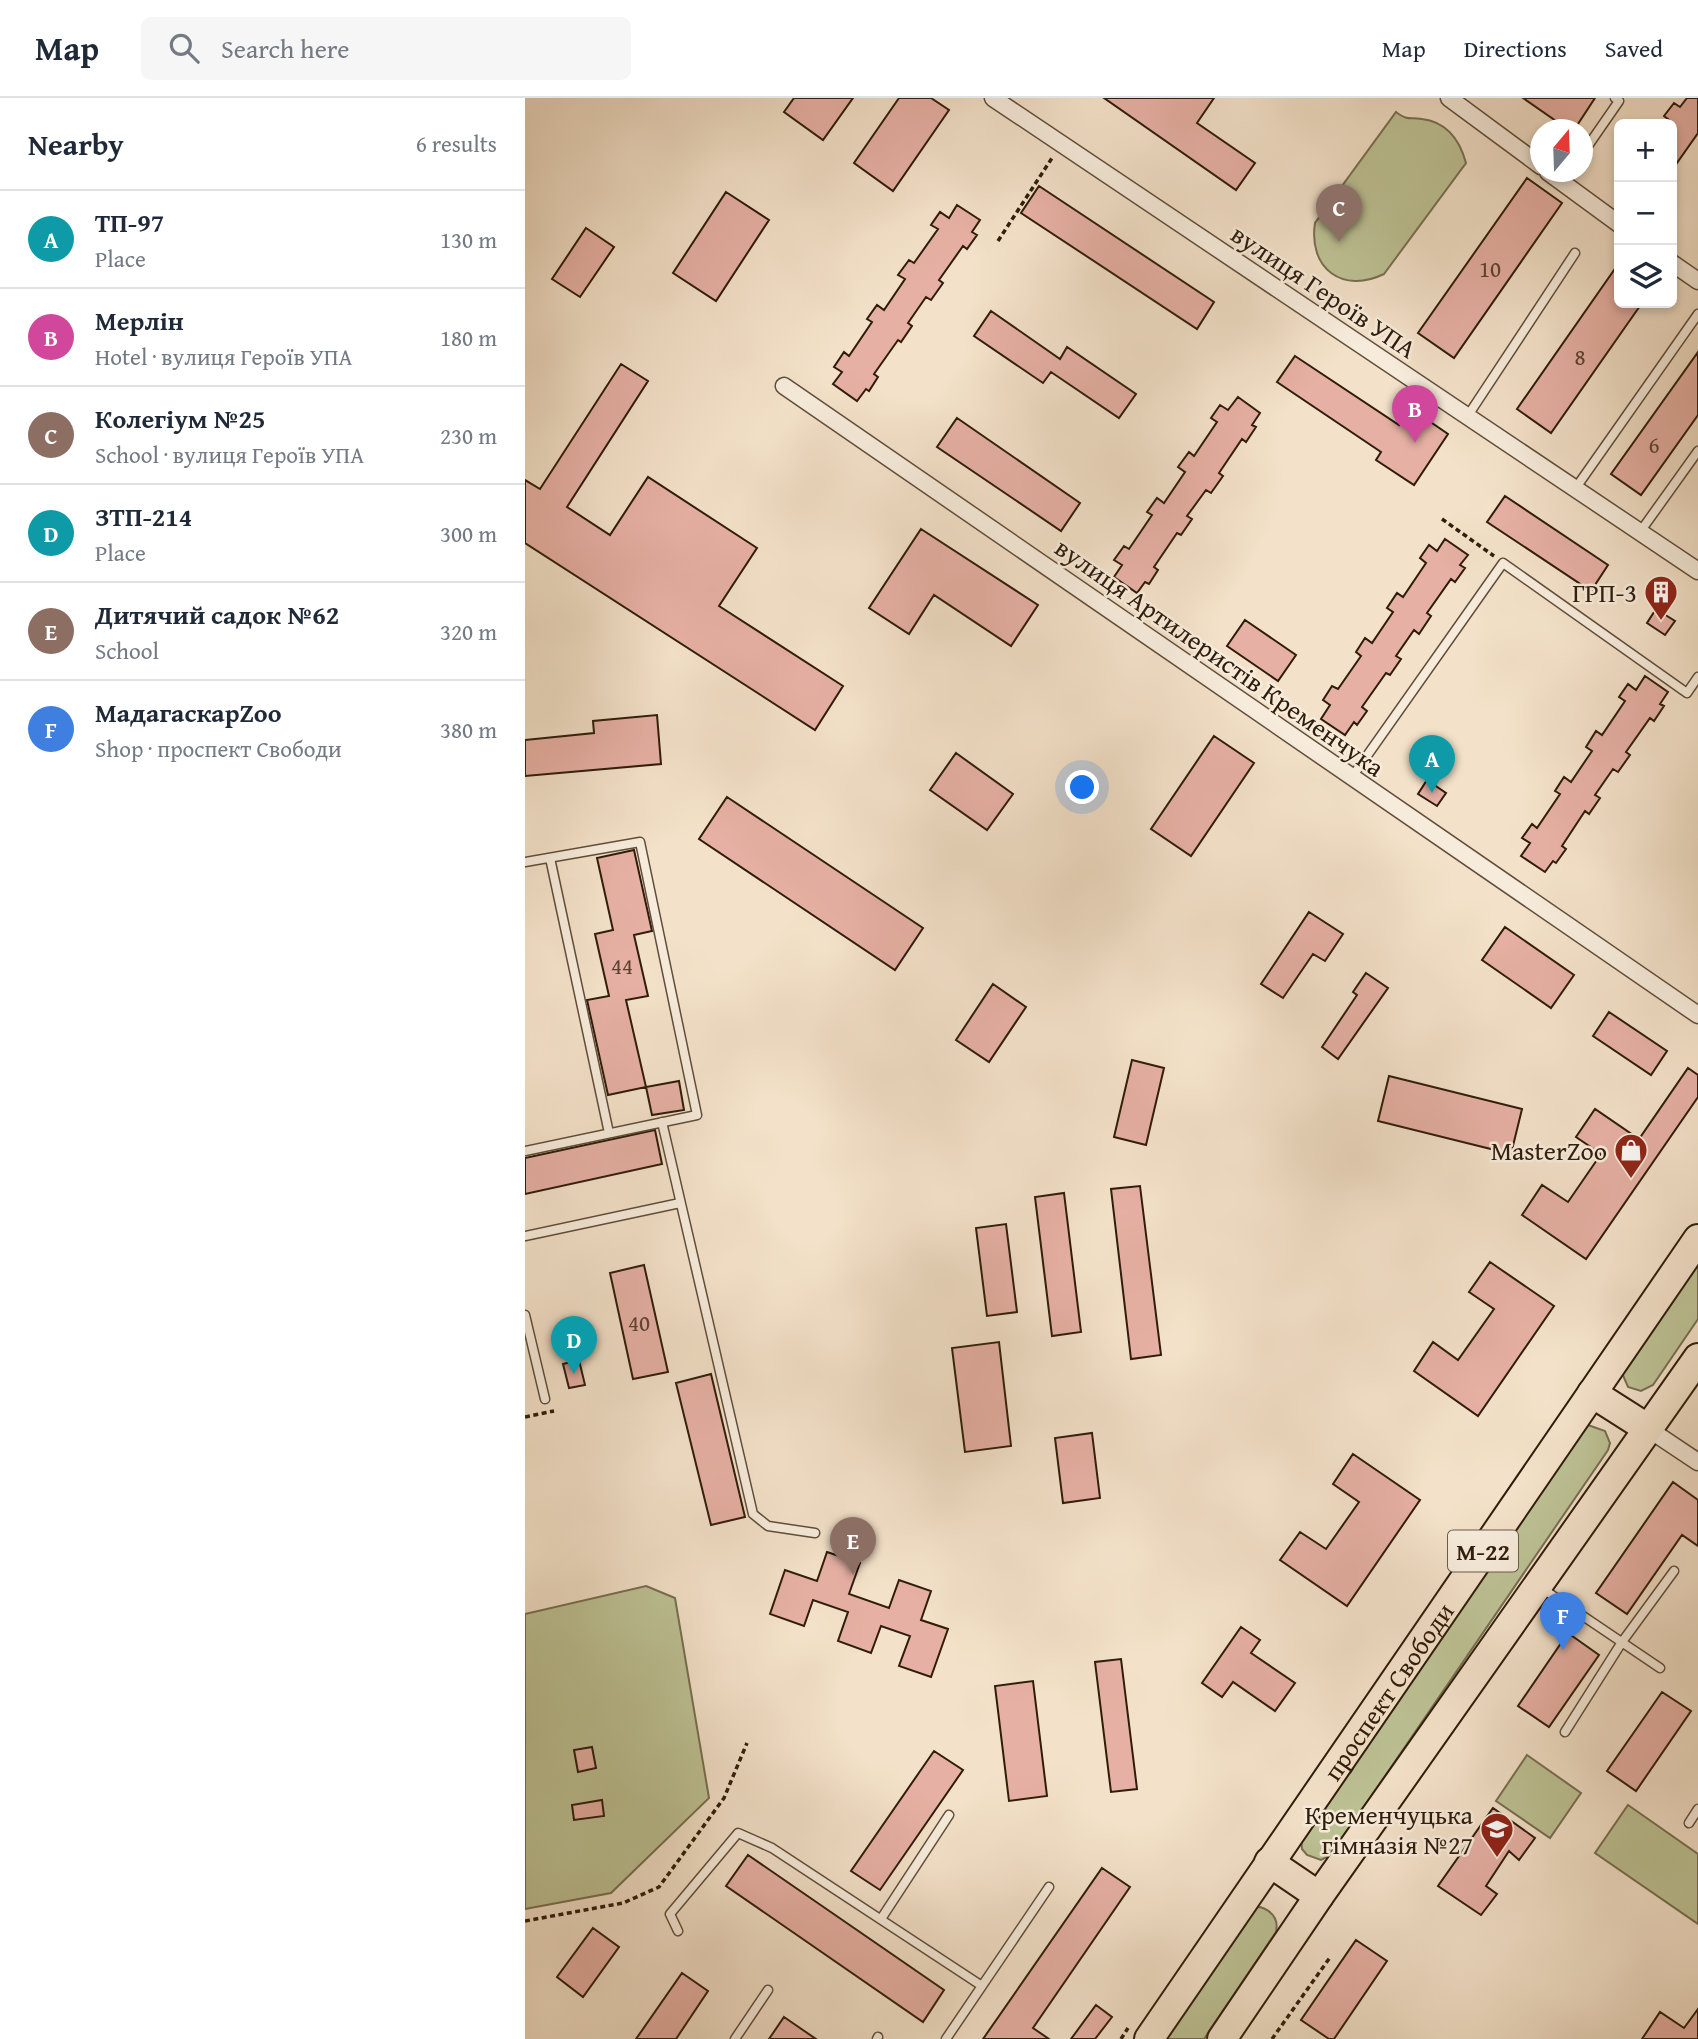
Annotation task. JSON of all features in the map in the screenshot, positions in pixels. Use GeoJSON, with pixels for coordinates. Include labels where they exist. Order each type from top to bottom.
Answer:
{"type":"FeatureCollection","features":[{"type":"Feature","properties":{"kind":"highway","name":"проспект Свободи"},"geometry":{"type":"LineString","coordinates":[[1149,2039],[1698,1239]]}},
{"type":"Feature","properties":{"kind":"highway","name":"М-22"},"geometry":{"type":"LineString","coordinates":[[1222,2039],[1319,1896],[1698,1358]]}},
{"type":"Feature","properties":{"kind":"highway"},"geometry":{"type":"LineString","coordinates":[[1592,1393],[1647,1428]]}},
{"type":"Feature","properties":{"kind":"highway"},"geometry":{"type":"LineString","coordinates":[[1269,1863],[1319,1896]]}},
{"type":"Feature","properties":{"kind":"street","name":"вулиця Героїв УПА"},"geometry":{"type":"LineString","coordinates":[[993,98],[1698,571]]}},
{"type":"Feature","properties":{"kind":"street"},"geometry":{"type":"LineString","coordinates":[[1449,98],[1530,158]]}},
{"type":"Feature","properties":{"kind":"street"},"geometry":{"type":"LineString","coordinates":[[1572,182],[1614,220]]}},
{"type":"Feature","properties":{"kind":"street"},"geometry":{"type":"LineString","coordinates":[[1677,265],[1696,277]]}},
{"type":"Feature","properties":{"kind":"street","name":"вулиця Артилеристів Кременчука"},"geometry":{"type":"LineString","coordinates":[[784,386],[1698,1015]]}},
{"type":"Feature","properties":{"kind":"street"},"geometry":{"type":"LineString","coordinates":[[1647,1428],[1698,1462]]}},
{"type":"Feature","properties":{"kind":"lane"},"geometry":{"type":"LineString","coordinates":[[1593,138],[1618,99]]}},
{"type":"Feature","properties":{"kind":"lane"},"geometry":{"type":"LineString","coordinates":[[1467,417],[1575,253]]}},
{"type":"Feature","properties":{"kind":"lane"},"geometry":{"type":"LineString","coordinates":[[1575,489],[1698,314]]}},
{"type":"Feature","properties":{"kind":"lane"},"geometry":{"type":"LineString","coordinates":[[1640,532],[1698,451]]}},
{"type":"Feature","properties":{"kind":"lane"},"geometry":{"type":"LineString","coordinates":[[1352,777],[1503,563],[1687,693],[1698,677]]}},
{"type":"Feature","properties":{"kind":"lane"},"geometry":{"type":"LineString","coordinates":[[525,862],[640,842],[697,1115],[525,1151]]}},
{"type":"Feature","properties":{"kind":"lane"},"geometry":{"type":"LineString","coordinates":[[550,858],[609,1133]]}},
{"type":"Feature","properties":{"kind":"lane"},"geometry":{"type":"LineString","coordinates":[[662,1122],[753,1514],[768,1526],[815,1533]]}},
{"type":"Feature","properties":{"kind":"lane"},"geometry":{"type":"LineString","coordinates":[[525,1236],[680,1203]]}},
{"type":"Feature","properties":{"kind":"lane"},"geometry":{"type":"LineString","coordinates":[[525,1315],[545,1399]]}},
{"type":"Feature","properties":{"kind":"lane"},"geometry":{"type":"LineString","coordinates":[[1565,1732],[1622,1642],[1674,1571]]}},
{"type":"Feature","properties":{"kind":"lane"},"geometry":{"type":"LineString","coordinates":[[1537,1585],[1660,1668]]}},
{"type":"Feature","properties":{"kind":"lane"},"geometry":{"type":"LineString","coordinates":[[1689,1822],[1698,1809]]}},
{"type":"Feature","properties":{"kind":"lane"},"geometry":{"type":"LineString","coordinates":[[881,1919],[949,1815]]}},
{"type":"Feature","properties":{"kind":"lane"},"geometry":{"type":"LineString","coordinates":[[678,1931],[670,1914],[738,1833],[772,1848],[982,1986]]}},
{"type":"Feature","properties":{"kind":"lane"},"geometry":{"type":"LineString","coordinates":[[946,2039],[1049,1887]]}},
{"type":"Feature","properties":{"kind":"lane"},"geometry":{"type":"LineString","coordinates":[[735,2039],[768,1990]]}},
{"type":"Feature","properties":{"kind":"path"},"geometry":{"type":"LineString","coordinates":[[998,241],[1054,155]]}},
{"type":"Feature","properties":{"kind":"path"},"geometry":{"type":"LineString","coordinates":[[1442,519],[1503,563]]}},
{"type":"Feature","properties":{"kind":"path"},"geometry":{"type":"LineString","coordinates":[[525,1417],[554,1411]]}},
{"type":"Feature","properties":{"kind":"path"},"geometry":{"type":"LineString","coordinates":[[525,1921],[623,1903],[659,1887],[724,1798],[747,1743]]}},
{"type":"Feature","properties":{"kind":"path"},"geometry":{"type":"LineString","coordinates":[[1272,2039],[1331,1956]]}},
{"type":"Feature","properties":{"kind":"green space"},"geometry":{"type":"Polygon","coordinates":[[[1396,112],[1406,118],[1431,121],[1445,128],[1456,140],[1466,163],[1384,274],[1355,281],[1342,279],[1323,265],[1317,253],[1315,223],[1396,112]]]}},
{"type":"Feature","properties":{"kind":"green space"},"geometry":{"type":"Polygon","coordinates":[[[1698,1258],[1698,1319],[1653,1385],[1641,1391],[1628,1387],[1622,1373],[1698,1258]]]}},
{"type":"Feature","properties":{"kind":"green space"},"geometry":{"type":"Polygon","coordinates":[[[1588,1425],[1605,1431],[1610,1443],[1608,1450],[1331,1855],[1321,1860],[1307,1855],[1302,1849],[1301,1838],[1583,1427],[1588,1425]]]}},
{"type":"Feature","properties":{"kind":"green space"},"geometry":{"type":"Polygon","coordinates":[[[646,1586],[675,1598],[709,1798],[611,1893],[525,1909],[525,1614],[646,1586]]]}},
{"type":"Feature","properties":{"kind":"green space"},"geometry":{"type":"Polygon","coordinates":[[[1527,1755],[1581,1793],[1550,1838],[1496,1801],[1527,1755]]]}},
{"type":"Feature","properties":{"kind":"green space"},"geometry":{"type":"Polygon","coordinates":[[[1628,1805],[1698,1854],[1698,1924],[1595,1853],[1628,1805]]]}},
{"type":"Feature","properties":{"kind":"green space"},"geometry":{"type":"Polygon","coordinates":[[[1260,1907],[1274,1916],[1276,1932],[1204,2039],[1161,2039],[1254,1908],[1260,1907]]]}},
{"type":"Feature","properties":{"kind":"building"},"geometry":{"type":"Polygon","coordinates":[[[794,98],[853,98],[823,140],[784,112],[794,98]]]}},
{"type":"Feature","properties":{"kind":"building"},"geometry":{"type":"Polygon","coordinates":[[[899,98],[931,98],[949,110],[893,191],[854,163],[899,98]]]}},
{"type":"Feature","properties":{"kind":"building"},"geometry":{"type":"Polygon","coordinates":[[[1104,98],[1214,98],[1197,123],[1255,163],[1236,190],[1104,98]]]}},
{"type":"Feature","properties":{"kind":"building"},"geometry":{"type":"Polygon","coordinates":[[[1523,98],[1595,98],[1581,119],[1553,119],[1523,98]]]}},
{"type":"Feature","properties":{"kind":"building"},"geometry":{"type":"Polygon","coordinates":[[[1687,98],[1698,98],[1698,133],[1677,163],[1677,119],[1664,116],[1674,103],[1680,107],[1687,98]]]}},
{"type":"Feature","properties":{"kind":"building"},"geometry":{"type":"Polygon","coordinates":[[[1527,178],[1562,203],[1454,358],[1418,333],[1527,178]]]}},
{"type":"Feature","properties":{"kind":"building"},"geometry":{"type":"Polygon","coordinates":[[[1039,186],[1214,302],[1197,329],[1021,213],[1039,186]]]}},
{"type":"Feature","properties":{"kind":"building"},"geometry":{"type":"Polygon","coordinates":[[[726,192],[769,220],[716,301],[673,273],[726,192]]]}},
{"type":"Feature","properties":{"kind":"building"},"geometry":{"type":"Polygon","coordinates":[[[957,205],[980,220],[972,232],[977,235],[967,249],[963,246],[939,280],[943,283],[931,300],[926,297],[908,323],[912,326],[901,342],[898,340],[874,374],[878,377],[869,391],[866,389],[857,401],[833,384],[842,372],[834,367],[844,352],[849,356],[872,322],[867,319],[877,305],[884,310],[905,279],[898,275],[909,260],[914,263],[938,229],[931,225],[940,212],[949,218],[957,205]]]}},
{"type":"Feature","properties":{"kind":"building"},"geometry":{"type":"Polygon","coordinates":[[[586,228],[614,247],[580,297],[552,279],[586,228]]]}},
{"type":"Feature","properties":{"kind":"building"},"geometry":{"type":"Polygon","coordinates":[[[1614,270],[1614,308],[1638,308],[1551,433],[1517,409],[1614,270]]]}},
{"type":"Feature","properties":{"kind":"building"},"geometry":{"type":"Polygon","coordinates":[[[991,311],[1060,359],[1067,347],[1136,394],[1119,418],[1051,372],[1043,383],[974,336],[991,311]]]}},
{"type":"Feature","properties":{"kind":"building"},"geometry":{"type":"Polygon","coordinates":[[[1698,352],[1698,415],[1641,495],[1611,474],[1698,352]]]}},
{"type":"Feature","properties":{"kind":"building"},"geometry":{"type":"Polygon","coordinates":[[[1295,356],[1399,425],[1410,408],[1448,434],[1414,485],[1376,460],[1381,452],[1277,382],[1295,356]]]}},
{"type":"Feature","properties":{"kind":"building"},"geometry":{"type":"Polygon","coordinates":[[[621,364],[648,381],[567,507],[610,535],[648,477],[757,548],[719,606],[843,686],[815,730],[525,543],[525,480],[540,489],[621,364]]]}},
{"type":"Feature","properties":{"kind":"building"},"geometry":{"type":"Polygon","coordinates":[[[1238,397],[1260,413],[1252,425],[1256,427],[1246,442],[1242,439],[1219,473],[1223,476],[1211,493],[1206,490],[1187,516],[1192,519],[1181,535],[1177,533],[1154,567],[1158,570],[1149,584],[1145,582],[1137,593],[1114,577],[1122,565],[1114,560],[1124,546],[1129,549],[1152,515],[1147,512],[1157,498],[1164,503],[1185,472],[1178,467],[1189,452],[1194,456],[1217,422],[1211,418],[1220,405],[1228,410],[1238,397]]]}},
{"type":"Feature","properties":{"kind":"building"},"geometry":{"type":"Polygon","coordinates":[[[957,418],[1080,503],[1061,531],[937,447],[957,418]]]}},
{"type":"Feature","properties":{"kind":"building"},"geometry":{"type":"Polygon","coordinates":[[[1505,496],[1608,565],[1591,591],[1487,522],[1505,496]]]}},
{"type":"Feature","properties":{"kind":"building"},"geometry":{"type":"Polygon","coordinates":[[[921,529],[1038,605],[1011,646],[934,595],[909,634],[869,608],[921,529]]]}},
{"type":"Feature","properties":{"kind":"building"},"geometry":{"type":"Polygon","coordinates":[[[1445,539],[1468,555],[1460,565],[1465,568],[1455,582],[1451,579],[1427,613],[1431,616],[1419,634],[1414,630],[1396,656],[1401,659],[1390,675],[1386,673],[1362,707],[1367,711],[1357,725],[1354,722],[1345,735],[1321,719],[1330,705],[1323,700],[1332,686],[1338,689],[1361,656],[1356,652],[1365,638],[1372,643],[1393,612],[1387,608],[1397,593],[1403,597],[1426,563],[1420,558],[1429,545],[1437,551],[1445,539]]]}},
{"type":"Feature","properties":{"kind":"building","name":"ГРП-3"},"geometry":{"type":"Polygon","coordinates":[[[1656,609],[1675,621],[1665,635],[1647,623],[1656,609]]]}},
{"type":"Feature","properties":{"kind":"building"},"geometry":{"type":"Polygon","coordinates":[[[1245,620],[1296,655],[1278,681],[1227,646],[1245,620]]]}},
{"type":"Feature","properties":{"kind":"building"},"geometry":{"type":"Polygon","coordinates":[[[1645,676],[1668,692],[1660,704],[1664,706],[1654,721],[1650,718],[1626,752],[1630,755],[1618,772],[1613,769],[1595,795],[1600,798],[1589,814],[1585,811],[1562,846],[1566,849],[1545,872],[1521,856],[1530,843],[1522,838],[1532,824],[1537,828],[1560,794],[1555,791],[1564,777],[1571,782],[1592,751],[1586,747],[1596,731],[1602,735],[1625,701],[1619,697],[1628,684],[1636,690],[1645,676]]]}},
{"type":"Feature","properties":{"kind":"building"},"geometry":{"type":"Polygon","coordinates":[[[657,715],[661,764],[525,776],[525,740],[594,733],[593,721],[657,715]]]}},
{"type":"Feature","properties":{"kind":"building"},"geometry":{"type":"Polygon","coordinates":[[[1214,736],[1254,763],[1191,856],[1151,829],[1214,736]]]}},
{"type":"Feature","properties":{"kind":"building"},"geometry":{"type":"Polygon","coordinates":[[[956,753],[1013,794],[987,830],[930,790],[956,753]]]}},
{"type":"Feature","properties":{"kind":"building"},"geometry":{"type":"Polygon","coordinates":[[[1427,780],[1446,793],[1437,806],[1418,794],[1427,780]]]}},
{"type":"Feature","properties":{"kind":"building"},"geometry":{"type":"Polygon","coordinates":[[[727,797],[923,928],[895,970],[699,839],[727,797]]]}},
{"type":"Feature","properties":{"kind":"building"},"geometry":{"type":"Polygon","coordinates":[[[634,850],[652,931],[634,935],[648,996],[626,1000],[646,1087],[608,1095],[587,1000],[609,996],[595,934],[613,930],[597,858],[634,850]]]}},
{"type":"Feature","properties":{"kind":"building"},"geometry":{"type":"Polygon","coordinates":[[[1309,912],[1343,934],[1325,961],[1313,954],[1283,998],[1261,984],[1309,912]]]}},
{"type":"Feature","properties":{"kind":"building"},"geometry":{"type":"Polygon","coordinates":[[[1505,927],[1574,975],[1551,1008],[1482,960],[1505,927]]]}},
{"type":"Feature","properties":{"kind":"building"},"geometry":{"type":"Polygon","coordinates":[[[1366,973],[1388,988],[1338,1059],[1322,1047],[1357,995],[1353,992],[1366,973]]]}},
{"type":"Feature","properties":{"kind":"building"},"geometry":{"type":"Polygon","coordinates":[[[993,984],[1026,1007],[989,1062],[956,1040],[993,984]]]}},
{"type":"Feature","properties":{"kind":"building"},"geometry":{"type":"Polygon","coordinates":[[[1609,1012],[1667,1051],[1651,1075],[1593,1036],[1609,1012]]]}},
{"type":"Feature","properties":{"kind":"building"},"geometry":{"type":"Polygon","coordinates":[[[1132,1060],[1164,1068],[1146,1145],[1114,1137],[1132,1060]]]}},
{"type":"Feature","properties":{"kind":"building"},"geometry":{"type":"Polygon","coordinates":[[[1688,1068],[1698,1075],[1698,1097],[1586,1259],[1522,1215],[1542,1185],[1568,1202],[1601,1154],[1576,1137],[1595,1109],[1639,1139],[1688,1068]]]}},
{"type":"Feature","properties":{"kind":"building"},"geometry":{"type":"Polygon","coordinates":[[[1389,1076],[1522,1109],[1511,1154],[1378,1121],[1389,1076]]]}},
{"type":"Feature","properties":{"kind":"building"},"geometry":{"type":"Polygon","coordinates":[[[679,1081],[684,1110],[652,1115],[646,1087],[679,1081]]]}},
{"type":"Feature","properties":{"kind":"building"},"geometry":{"type":"Polygon","coordinates":[[[655,1130],[662,1164],[525,1194],[525,1158],[655,1130]]]}},
{"type":"Feature","properties":{"kind":"building"},"geometry":{"type":"Polygon","coordinates":[[[1140,1186],[1161,1355],[1131,1359],[1111,1189],[1140,1186]]]}},
{"type":"Feature","properties":{"kind":"building"},"geometry":{"type":"Polygon","coordinates":[[[1064,1193],[1081,1332],[1052,1336],[1035,1197],[1064,1193]]]}},
{"type":"Feature","properties":{"kind":"building"},"geometry":{"type":"Polygon","coordinates":[[[1006,1224],[1017,1312],[987,1316],[976,1228],[1006,1224]]]}},
{"type":"Feature","properties":{"kind":"building"},"geometry":{"type":"Polygon","coordinates":[[[1490,1262],[1554,1306],[1478,1416],[1414,1371],[1433,1342],[1458,1360],[1494,1309],[1469,1292],[1490,1262]]]}},
{"type":"Feature","properties":{"kind":"building"},"geometry":{"type":"Polygon","coordinates":[[[644,1265],[668,1372],[633,1379],[610,1273],[644,1265]]]}},
{"type":"Feature","properties":{"kind":"building"},"geometry":{"type":"Polygon","coordinates":[[[999,1342],[1011,1446],[965,1452],[952,1348],[999,1342]]]}},
{"type":"Feature","properties":{"kind":"building"},"geometry":{"type":"Polygon","coordinates":[[[579,1360],[585,1385],[569,1388],[563,1364],[579,1360]]]}},
{"type":"Feature","properties":{"kind":"building"},"geometry":{"type":"Polygon","coordinates":[[[711,1374],[745,1517],[711,1525],[676,1383],[711,1374]]]}},
{"type":"Feature","properties":{"kind":"building"},"geometry":{"type":"Polygon","coordinates":[[[1092,1433],[1100,1498],[1063,1503],[1055,1438],[1092,1433]]]}},
{"type":"Feature","properties":{"kind":"building"},"geometry":{"type":"Polygon","coordinates":[[[1353,1454],[1420,1500],[1347,1606],[1280,1560],[1300,1532],[1326,1549],[1359,1502],[1333,1484],[1353,1454]]]}},
{"type":"Feature","properties":{"kind":"building"},"geometry":{"type":"Polygon","coordinates":[[[1673,1482],[1698,1500],[1698,1546],[1682,1535],[1627,1614],[1596,1593],[1673,1482]]]}},
{"type":"Feature","properties":{"kind":"building"},"geometry":{"type":"Polygon","coordinates":[[[827,1552],[860,1563],[849,1594],[889,1608],[899,1580],[931,1591],[921,1620],[948,1629],[931,1677],[899,1666],[910,1636],[881,1626],[871,1653],[838,1641],[848,1612],[813,1600],[804,1626],[770,1614],[785,1570],[817,1581],[827,1552]]]}},
{"type":"Feature","properties":{"kind":"building"},"geometry":{"type":"Polygon","coordinates":[[[1241,1627],[1260,1640],[1251,1653],[1295,1683],[1275,1711],[1233,1682],[1222,1697],[1202,1683],[1241,1627]]]}},
{"type":"Feature","properties":{"kind":"building"},"geometry":{"type":"Polygon","coordinates":[[[1568,1633],[1599,1655],[1549,1727],[1518,1706],[1568,1633]]]}},
{"type":"Feature","properties":{"kind":"building"},"geometry":{"type":"Polygon","coordinates":[[[1121,1659],[1137,1789],[1111,1792],[1095,1662],[1121,1659]]]}},
{"type":"Feature","properties":{"kind":"building"},"geometry":{"type":"Polygon","coordinates":[[[1033,1681],[1047,1796],[1009,1801],[995,1686],[1033,1681]]]}},
{"type":"Feature","properties":{"kind":"building"},"geometry":{"type":"Polygon","coordinates":[[[1662,1692],[1691,1711],[1636,1791],[1607,1771],[1662,1692]]]}},
{"type":"Feature","properties":{"kind":"building"},"geometry":{"type":"Polygon","coordinates":[[[592,1747],[596,1768],[578,1772],[574,1750],[592,1747]]]}},
{"type":"Feature","properties":{"kind":"building"},"geometry":{"type":"Polygon","coordinates":[[[934,1751],[963,1770],[880,1890],[851,1871],[934,1751]]]}},
{"type":"Feature","properties":{"kind":"building"},"geometry":{"type":"Polygon","coordinates":[[[602,1800],[604,1816],[574,1820],[572,1805],[602,1800]]]}},
{"type":"Feature","properties":{"kind":"building"},"geometry":{"type":"Polygon","coordinates":[[[1493,1808],[1535,1838],[1519,1860],[1509,1851],[1486,1886],[1497,1894],[1481,1915],[1438,1886],[1493,1808]]]}},
{"type":"Feature","properties":{"kind":"building"},"geometry":{"type":"Polygon","coordinates":[[[748,1855],[944,1990],[923,2022],[726,1886],[748,1855]]]}},
{"type":"Feature","properties":{"kind":"building"},"geometry":{"type":"Polygon","coordinates":[[[1102,1868],[1130,1887],[1033,2028],[1049,2039],[983,2039],[1102,1868]]]}},
{"type":"Feature","properties":{"kind":"building"},"geometry":{"type":"Polygon","coordinates":[[[593,1928],[619,1947],[583,1997],[557,1977],[593,1928]]]}},
{"type":"Feature","properties":{"kind":"building"},"geometry":{"type":"Polygon","coordinates":[[[1356,1940],[1387,1961],[1334,2039],[1329,2039],[1301,2020],[1356,1940]]]}},
{"type":"Feature","properties":{"kind":"building"},"geometry":{"type":"Polygon","coordinates":[[[682,1973],[708,1991],[676,2039],[636,2039],[682,1973]]]}},
{"type":"Feature","properties":{"kind":"building"},"geometry":{"type":"Polygon","coordinates":[[[1096,2005],[1112,2017],[1095,2039],[1071,2039],[1096,2005]]]}},
{"type":"Feature","properties":{"kind":"building"},"geometry":{"type":"Polygon","coordinates":[[[1698,2009],[1698,2039],[1642,2039],[1660,2012],[1684,2028],[1698,2009]]]}},
{"type":"Feature","properties":{"kind":"building"},"geometry":{"type":"Polygon","coordinates":[[[784,2017],[816,2039],[769,2039],[784,2017]]]}},
{"type":"Feature","properties":{"kind":"place","name":"Колегіум №25"},"geometry":{"type":"Point","coordinates":[1339,242]}},
{"type":"Feature","properties":{"kind":"place","name":"Мерлін"},"geometry":{"type":"Point","coordinates":[1415,443]}},
{"type":"Feature","properties":{"kind":"place","name":"ГРП-3"},"geometry":{"type":"Point","coordinates":[1661,622]}},
{"type":"Feature","properties":{"kind":"place","name":"ТП-97"},"geometry":{"type":"Point","coordinates":[1432,793]}},
{"type":"Feature","properties":{"kind":"place","name":"MasterZoo"},"geometry":{"type":"Point","coordinates":[1631,1180]}},
{"type":"Feature","properties":{"kind":"place","name":"ЗТП-214"},"geometry":{"type":"Point","coordinates":[574,1374]}},
{"type":"Feature","properties":{"kind":"place","name":"Дитячий садок №62"},"geometry":{"type":"Point","coordinates":[853,1575]}},
{"type":"Feature","properties":{"kind":"place","name":"МадагаскарZoo"},"geometry":{"type":"Point","coordinates":[1563,1650]}},
{"type":"Feature","properties":{"kind":"place","name":"Кременчуцька гімназія №27"},"geometry":{"type":"Point","coordinates":[1497,1859]}}]}
